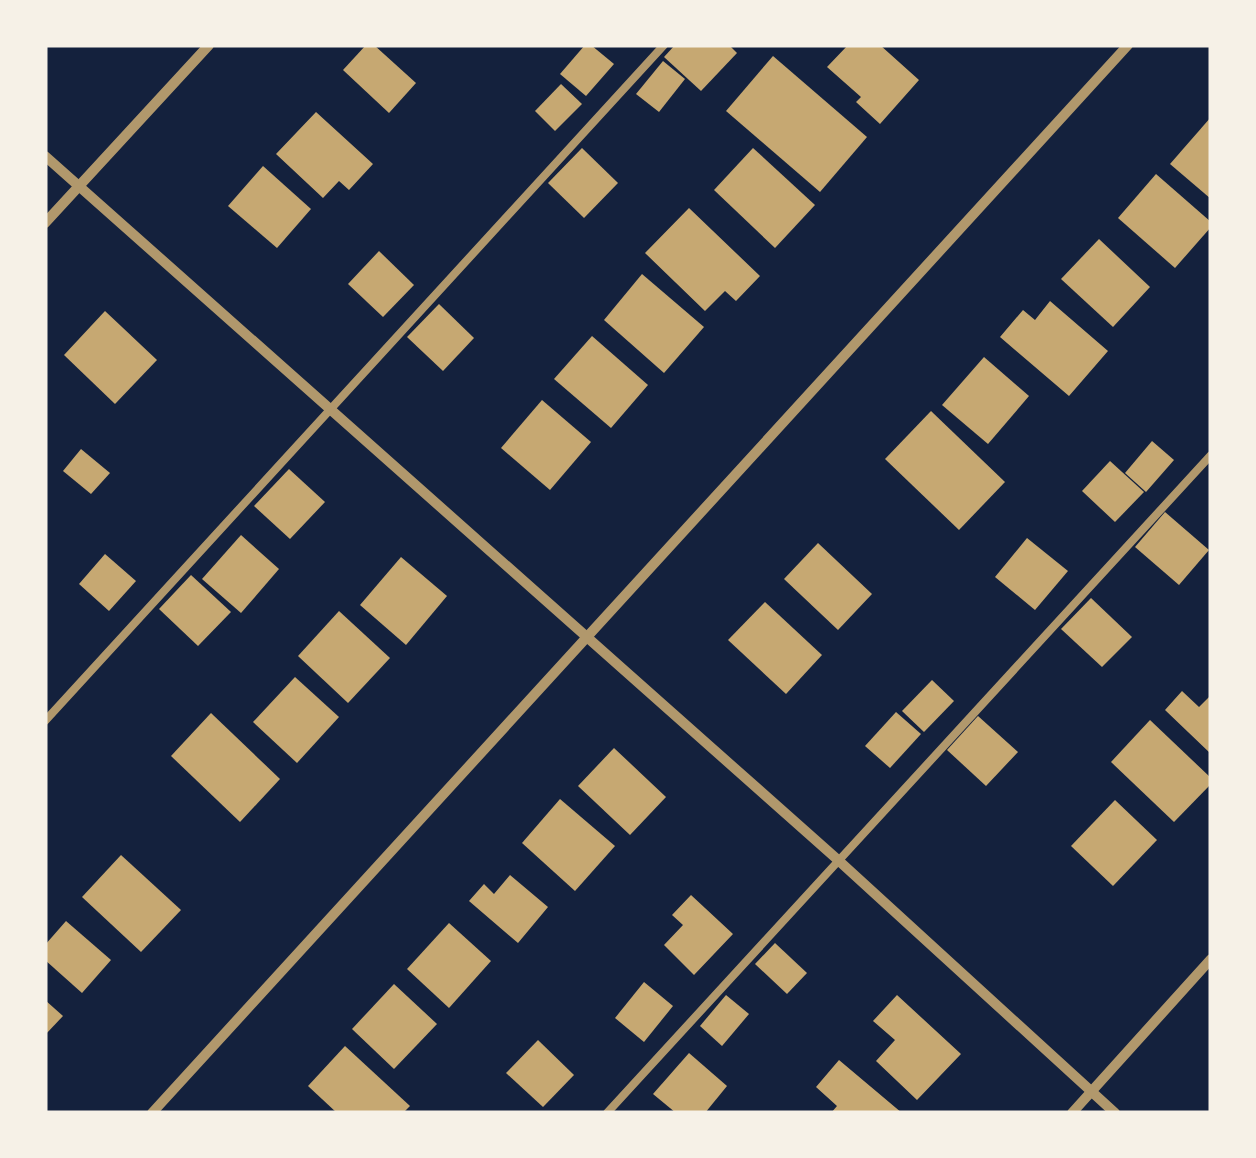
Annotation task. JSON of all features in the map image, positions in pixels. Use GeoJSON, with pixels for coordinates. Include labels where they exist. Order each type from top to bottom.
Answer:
{"type":"FeatureCollection","features":[{"type":"Feature","properties":{"kind":"street"},"geometry":{"type":"LineString","coordinates":[[45,223],[209,45]]}},
{"type":"Feature","properties":{"kind":"street"},"geometry":{"type":"LineString","coordinates":[[152,1113],[1128,45]]}},
{"type":"Feature","properties":{"kind":"street"},"geometry":{"type":"LineString","coordinates":[[45,156],[838,860],[1115,1113]]}},
{"type":"Feature","properties":{"kind":"street"},"geometry":{"type":"LineString","coordinates":[[1072,1113],[1211,959]]}},
{"type":"Feature","properties":{"kind":"lane"},"geometry":{"type":"LineString","coordinates":[[45,721],[664,45]]}},
{"type":"Feature","properties":{"kind":"lane"},"geometry":{"type":"LineString","coordinates":[[606,1113],[1211,455]]}},
{"type":"Feature","properties":{"kind":"building"},"geometry":{"type":"Polygon","coordinates":[[[366,45],[374,45],[416,83],[389,113],[343,70],[366,45]]]}},
{"type":"Feature","properties":{"kind":"building"},"geometry":{"type":"Polygon","coordinates":[[[585,45],[591,45],[614,64],[586,96],[560,74],[585,45]]]}},
{"type":"Feature","properties":{"kind":"building"},"geometry":{"type":"Polygon","coordinates":[[[675,45],[729,45],[737,53],[701,91],[664,57],[675,45]]]}},
{"type":"Feature","properties":{"kind":"building"},"geometry":{"type":"Polygon","coordinates":[[[848,45],[880,45],[919,80],[880,124],[856,102],[861,97],[827,67],[848,45]]]}},
{"type":"Feature","properties":{"kind":"building"},"geometry":{"type":"Polygon","coordinates":[[[773,56],[867,137],[820,192],[726,111],[773,56]]]}},
{"type":"Feature","properties":{"kind":"building"},"geometry":{"type":"Polygon","coordinates":[[[663,61],[685,79],[659,112],[636,94],[663,61]]]}},
{"type":"Feature","properties":{"kind":"building"},"geometry":{"type":"Polygon","coordinates":[[[561,84],[582,104],[555,131],[535,111],[561,84]]]}},
{"type":"Feature","properties":{"kind":"building"},"geometry":{"type":"Polygon","coordinates":[[[316,112],[373,164],[349,190],[339,181],[323,198],[276,154],[316,112]]]}},
{"type":"Feature","properties":{"kind":"building"},"geometry":{"type":"Polygon","coordinates":[[[1211,117],[1211,199],[1170,164],[1211,117]]]}},
{"type":"Feature","properties":{"kind":"building"},"geometry":{"type":"Polygon","coordinates":[[[582,148],[618,183],[584,218],[548,183],[582,148]]]}},
{"type":"Feature","properties":{"kind":"building"},"geometry":{"type":"Polygon","coordinates":[[[753,148],[815,205],[775,248],[714,190],[753,148]]]}},
{"type":"Feature","properties":{"kind":"building"},"geometry":{"type":"Polygon","coordinates":[[[263,166],[311,209],[277,248],[228,206],[263,166]]]}},
{"type":"Feature","properties":{"kind":"building"},"geometry":{"type":"Polygon","coordinates":[[[1156,174],[1211,222],[1211,227],[1175,268],[1118,218],[1156,174]]]}},
{"type":"Feature","properties":{"kind":"building"},"geometry":{"type":"Polygon","coordinates":[[[689,208],[760,276],[736,301],[725,291],[705,311],[645,253],[689,208]]]}},
{"type":"Feature","properties":{"kind":"building"},"geometry":{"type":"Polygon","coordinates":[[[1099,239],[1150,287],[1113,327],[1061,279],[1099,239]]]}},
{"type":"Feature","properties":{"kind":"building"},"geometry":{"type":"Polygon","coordinates":[[[379,251],[414,285],[383,317],[348,284],[379,251]]]}},
{"type":"Feature","properties":{"kind":"building"},"geometry":{"type":"Polygon","coordinates":[[[642,274],[704,327],[664,373],[604,320],[642,274]]]}},
{"type":"Feature","properties":{"kind":"building"},"geometry":{"type":"Polygon","coordinates":[[[1050,301],[1108,351],[1069,396],[1000,337],[1023,310],[1035,320],[1050,301]]]}},
{"type":"Feature","properties":{"kind":"building"},"geometry":{"type":"Polygon","coordinates":[[[439,304],[474,338],[443,371],[407,337],[439,304]]]}},
{"type":"Feature","properties":{"kind":"building"},"geometry":{"type":"Polygon","coordinates":[[[105,311],[157,360],[115,404],[64,355],[105,311]]]}},
{"type":"Feature","properties":{"kind":"building"},"geometry":{"type":"Polygon","coordinates":[[[592,336],[648,385],[611,428],[554,379],[592,336]]]}},
{"type":"Feature","properties":{"kind":"building"},"geometry":{"type":"Polygon","coordinates":[[[984,357],[1029,396],[988,444],[942,405],[984,357]]]}},
{"type":"Feature","properties":{"kind":"building"},"geometry":{"type":"Polygon","coordinates":[[[542,400],[591,442],[550,490],[501,448],[542,400]]]}},
{"type":"Feature","properties":{"kind":"building"},"geometry":{"type":"Polygon","coordinates":[[[931,411],[1005,482],[959,530],[885,459],[931,411]]]}},
{"type":"Feature","properties":{"kind":"building"},"geometry":{"type":"Polygon","coordinates":[[[1152,441],[1174,460],[1146,492],[1125,473],[1152,441]]]}},
{"type":"Feature","properties":{"kind":"building"},"geometry":{"type":"Polygon","coordinates":[[[81,449],[110,473],[91,494],[63,471],[81,449]]]}},
{"type":"Feature","properties":{"kind":"building"},"geometry":{"type":"Polygon","coordinates":[[[1110,461],[1144,492],[1115,522],[1082,491],[1110,461]]]}},
{"type":"Feature","properties":{"kind":"building"},"geometry":{"type":"Polygon","coordinates":[[[289,469],[325,502],[290,539],[254,506],[289,469]]]}},
{"type":"Feature","properties":{"kind":"building"},"geometry":{"type":"Polygon","coordinates":[[[1165,512],[1209,550],[1179,585],[1135,547],[1165,512]]]}},
{"type":"Feature","properties":{"kind":"building"},"geometry":{"type":"Polygon","coordinates":[[[241,535],[279,569],[241,613],[202,579],[241,535]]]}},
{"type":"Feature","properties":{"kind":"building"},"geometry":{"type":"Polygon","coordinates":[[[1027,538],[1068,571],[1035,610],[995,577],[1027,538]]]}},
{"type":"Feature","properties":{"kind":"building"},"geometry":{"type":"Polygon","coordinates":[[[818,543],[872,594],[838,630],[784,579],[818,543]]]}},
{"type":"Feature","properties":{"kind":"building"},"geometry":{"type":"Polygon","coordinates":[[[105,554],[136,581],[109,611],[79,584],[105,554]]]}},
{"type":"Feature","properties":{"kind":"building"},"geometry":{"type":"Polygon","coordinates":[[[401,557],[447,596],[406,645],[360,605],[401,557]]]}},
{"type":"Feature","properties":{"kind":"building"},"geometry":{"type":"Polygon","coordinates":[[[191,575],[231,612],[198,646],[159,609],[191,575]]]}},
{"type":"Feature","properties":{"kind":"building"},"geometry":{"type":"Polygon","coordinates":[[[1091,598],[1132,637],[1102,667],[1061,629],[1091,598]]]}},
{"type":"Feature","properties":{"kind":"building"},"geometry":{"type":"Polygon","coordinates":[[[765,602],[822,655],[786,694],[728,640],[765,602]]]}},
{"type":"Feature","properties":{"kind":"building"},"geometry":{"type":"Polygon","coordinates":[[[339,611],[390,658],[348,703],[298,656],[339,611]]]}},
{"type":"Feature","properties":{"kind":"building"},"geometry":{"type":"Polygon","coordinates":[[[295,677],[339,717],[297,763],[253,722],[295,677]]]}},
{"type":"Feature","properties":{"kind":"building"},"geometry":{"type":"Polygon","coordinates":[[[932,680],[954,701],[924,732],[902,711],[932,680]]]}},
{"type":"Feature","properties":{"kind":"building"},"geometry":{"type":"Polygon","coordinates":[[[1182,691],[1199,707],[1211,695],[1211,754],[1165,710],[1182,691]]]}},
{"type":"Feature","properties":{"kind":"building"},"geometry":{"type":"Polygon","coordinates":[[[896,712],[921,734],[890,768],[865,746],[896,712]]]}},
{"type":"Feature","properties":{"kind":"building"},"geometry":{"type":"Polygon","coordinates":[[[211,713],[280,779],[240,822],[171,756],[211,713]]]}},
{"type":"Feature","properties":{"kind":"building"},"geometry":{"type":"Polygon","coordinates":[[[978,716],[1018,752],[986,786],[947,750],[978,716]]]}},
{"type":"Feature","properties":{"kind":"building"},"geometry":{"type":"Polygon","coordinates":[[[1150,720],[1211,778],[1211,784],[1174,822],[1111,762],[1150,720]]]}},
{"type":"Feature","properties":{"kind":"building"},"geometry":{"type":"Polygon","coordinates":[[[614,748],[666,797],[630,835],[578,786],[614,748]]]}},
{"type":"Feature","properties":{"kind":"building"},"geometry":{"type":"Polygon","coordinates":[[[560,799],[615,846],[575,891],[522,843],[560,799]]]}},
{"type":"Feature","properties":{"kind":"building"},"geometry":{"type":"Polygon","coordinates":[[[1115,800],[1157,840],[1113,886],[1071,846],[1115,800]]]}},
{"type":"Feature","properties":{"kind":"building"},"geometry":{"type":"Polygon","coordinates":[[[121,855],[181,910],[141,952],[82,897],[121,855]]]}},
{"type":"Feature","properties":{"kind":"building"},"geometry":{"type":"Polygon","coordinates":[[[510,875],[548,907],[518,943],[469,901],[484,884],[494,894],[510,875]]]}},
{"type":"Feature","properties":{"kind":"building"},"geometry":{"type":"Polygon","coordinates":[[[691,895],[733,934],[694,975],[664,945],[683,925],[672,915],[691,895]]]}},
{"type":"Feature","properties":{"kind":"building"},"geometry":{"type":"Polygon","coordinates":[[[66,921],[111,960],[82,993],[45,960],[45,945],[66,921]]]}},
{"type":"Feature","properties":{"kind":"building"},"geometry":{"type":"Polygon","coordinates":[[[449,923],[491,961],[449,1008],[407,969],[449,923]]]}},
{"type":"Feature","properties":{"kind":"building"},"geometry":{"type":"Polygon","coordinates":[[[775,943],[807,973],[787,994],[755,964],[775,943]]]}},
{"type":"Feature","properties":{"kind":"building"},"geometry":{"type":"Polygon","coordinates":[[[644,982],[673,1006],[644,1042],[615,1018],[644,982]]]}},
{"type":"Feature","properties":{"kind":"building"},"geometry":{"type":"Polygon","coordinates":[[[394,984],[437,1024],[394,1069],[352,1029],[394,984]]]}},
{"type":"Feature","properties":{"kind":"building"},"geometry":{"type":"Polygon","coordinates":[[[726,995],[749,1014],[722,1046],[700,1026],[726,995]]]}},
{"type":"Feature","properties":{"kind":"building"},"geometry":{"type":"Polygon","coordinates":[[[897,995],[961,1054],[917,1100],[876,1061],[895,1040],[873,1021],[897,995]]]}},
{"type":"Feature","properties":{"kind":"building"},"geometry":{"type":"Polygon","coordinates":[[[45,1000],[63,1016],[45,1035],[45,1000]]]}},
{"type":"Feature","properties":{"kind":"building"},"geometry":{"type":"Polygon","coordinates":[[[538,1040],[574,1075],[543,1107],[506,1073],[538,1040]]]}},
{"type":"Feature","properties":{"kind":"building"},"geometry":{"type":"Polygon","coordinates":[[[345,1046],[410,1106],[403,1113],[337,1113],[308,1086],[345,1046]]]}},
{"type":"Feature","properties":{"kind":"building"},"geometry":{"type":"Polygon","coordinates":[[[689,1053],[727,1086],[705,1113],[676,1113],[653,1094],[689,1053]]]}},
{"type":"Feature","properties":{"kind":"building"},"geometry":{"type":"Polygon","coordinates":[[[839,1060],[902,1113],[831,1113],[837,1106],[816,1087],[839,1060]]]}}]}
